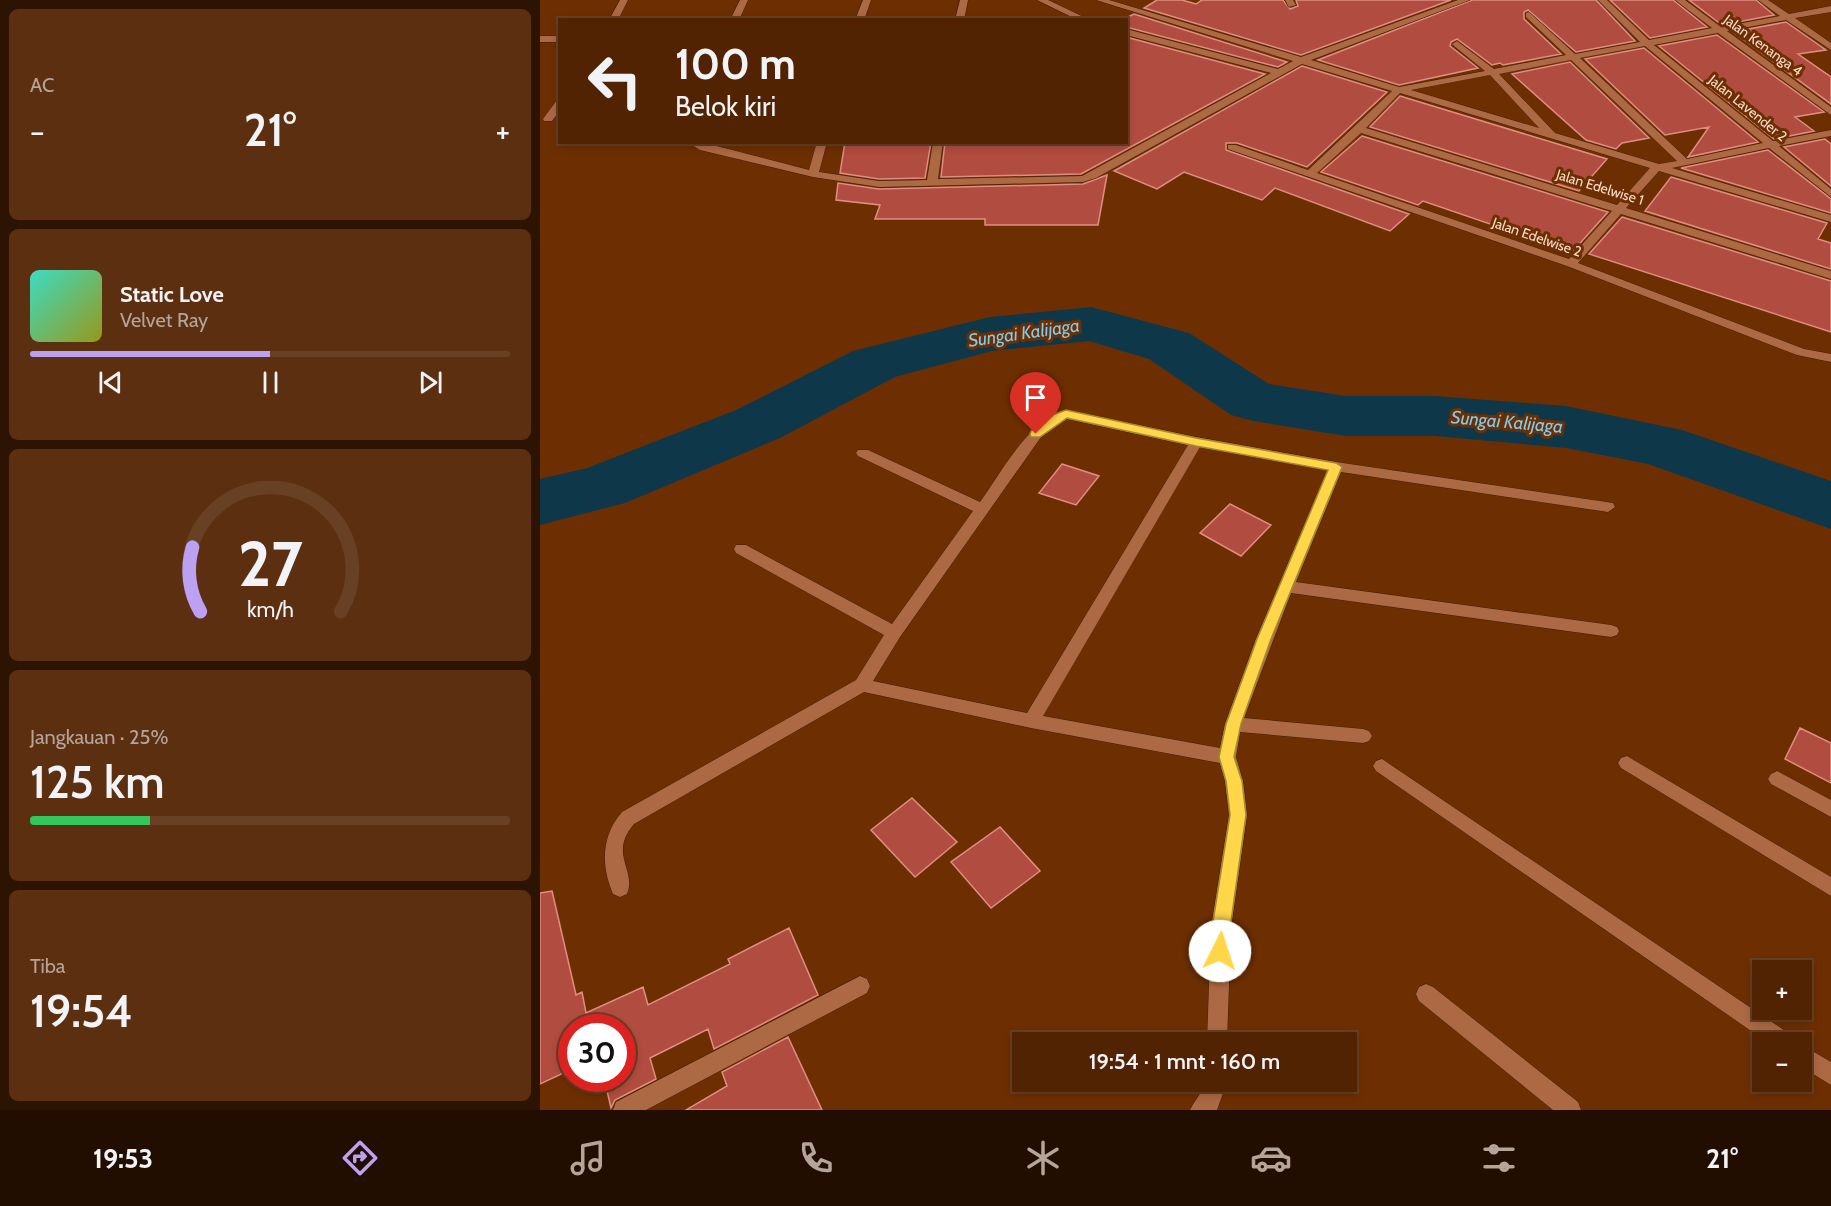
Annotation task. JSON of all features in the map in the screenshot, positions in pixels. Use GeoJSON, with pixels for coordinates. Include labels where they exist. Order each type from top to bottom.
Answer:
{"type":"FeatureCollection","features":[{"type":"Feature","properties":{"kind":"street"},"geometry":{"type":"LineString","coordinates":[[614,18],[624,0]]}},
{"type":"Feature","properties":{"kind":"street"},"geometry":{"type":"LineString","coordinates":[[735,18],[744,0]]}},
{"type":"Feature","properties":{"kind":"street"},"geometry":{"type":"LineString","coordinates":[[861,18],[867,0]]}},
{"type":"Feature","properties":{"kind":"street"},"geometry":{"type":"LineString","coordinates":[[960,18],[964,0]]}},
{"type":"Feature","properties":{"kind":"street"},"geometry":{"type":"LineString","coordinates":[[1041,0],[1082,18]]}},
{"type":"Feature","properties":{"kind":"street"},"geometry":{"type":"LineString","coordinates":[[1100,0],[1831,219]]}},
{"type":"Feature","properties":{"kind":"street"},"geometry":{"type":"LineString","coordinates":[[696,144],[704,148],[813,174],[879,184],[1072,180],[1092,176],[1300,61],[1466,0]]}},
{"type":"Feature","properties":{"kind":"street","name":"Jalan Lavender 2"},"geometry":{"type":"LineString","coordinates":[[1602,0],[1647,43],[1831,194]]}},
{"type":"Feature","properties":{"kind":"street","name":"Jalan Kenanga 4"},"geometry":{"type":"LineString","coordinates":[[1679,0],[1831,112]]}},
{"type":"Feature","properties":{"kind":"street"},"geometry":{"type":"LineString","coordinates":[[1761,0],[1831,47]]}},
{"type":"Feature","properties":{"kind":"street"},"geometry":{"type":"LineString","coordinates":[[1309,174],[1398,90],[1831,9]]}},
{"type":"Feature","properties":{"kind":"street"},"geometry":{"type":"LineString","coordinates":[[1529,15],[1685,163]]}},
{"type":"Feature","properties":{"kind":"street"},"geometry":{"type":"LineString","coordinates":[[1128,33],[1277,72]]}},
{"type":"Feature","properties":{"kind":"street"},"geometry":{"type":"LineString","coordinates":[[540,39],[558,39]]}},
{"type":"Feature","properties":{"kind":"street"},"geometry":{"type":"LineString","coordinates":[[1457,44],[1491,71],[1553,137]]}},
{"type":"Feature","properties":{"kind":"street"},"geometry":{"type":"LineString","coordinates":[[548,119],[558,105]]}},
{"type":"Feature","properties":{"kind":"street","name":"Jalan Edelwise 1"},"geometry":{"type":"LineString","coordinates":[[1359,129],[1831,275]]}},
{"type":"Feature","properties":{"kind":"street"},"geometry":{"type":"LineString","coordinates":[[1571,264],[1656,168],[1831,133]]}},
{"type":"Feature","properties":{"kind":"street"},"geometry":{"type":"LineString","coordinates":[[813,174],[821,144]]}},
{"type":"Feature","properties":{"kind":"street"},"geometry":{"type":"LineString","coordinates":[[932,184],[938,144]]}},
{"type":"Feature","properties":{"kind":"street","name":"Jalan Edelwise 2"},"geometry":{"type":"LineString","coordinates":[[1232,147],[1571,264],[1801,352],[1831,358]]}},
{"type":"Feature","properties":{"kind":"street"},"geometry":{"type":"LineString","coordinates":[[620,888],[612,841],[616,830],[628,818],[862,685],[894,633],[1036,434],[1056,418],[1066,414],[1196,442],[1336,467],[1608,507]]}},
{"type":"Feature","properties":{"kind":"street"},"geometry":{"type":"LineString","coordinates":[[1031,721],[1196,442]]}},
{"type":"Feature","properties":{"kind":"street"},"geometry":{"type":"LineString","coordinates":[[863,453],[982,509]]}},
{"type":"Feature","properties":{"kind":"street"},"geometry":{"type":"LineString","coordinates":[[1217,1032],[1221,928],[1238,815],[1234,781],[1227,757],[1233,724],[1286,586],[1336,467]]}},
{"type":"Feature","properties":{"kind":"street"},"geometry":{"type":"LineString","coordinates":[[741,549],[894,633]]}},
{"type":"Feature","properties":{"kind":"street"},"geometry":{"type":"LineString","coordinates":[[1286,586],[1611,631]]}},
{"type":"Feature","properties":{"kind":"street"},"geometry":{"type":"LineString","coordinates":[[862,685],[1031,721],[1227,757]]}},
{"type":"Feature","properties":{"kind":"street"},"geometry":{"type":"LineString","coordinates":[[1233,724],[1363,736]]}},
{"type":"Feature","properties":{"kind":"street"},"geometry":{"type":"LineString","coordinates":[[1627,763],[1831,887]]}},
{"type":"Feature","properties":{"kind":"street"},"geometry":{"type":"LineString","coordinates":[[1382,766],[1769,1032]]}},
{"type":"Feature","properties":{"kind":"street"},"geometry":{"type":"LineString","coordinates":[[1777,779],[1831,808]]}},
{"type":"Feature","properties":{"kind":"street"},"geometry":{"type":"LineString","coordinates":[[624,1110],[860,986]]}},
{"type":"Feature","properties":{"kind":"street"},"geometry":{"type":"LineString","coordinates":[[1426,994],[1570,1110]]}},
{"type":"Feature","properties":{"kind":"street"},"geometry":{"type":"LineString","coordinates":[[1812,1062],[1831,1075]]}},
{"type":"Feature","properties":{"kind":"street"},"geometry":{"type":"LineString","coordinates":[[1201,1110],[1209,1102],[1212,1092]]}},
{"type":"Feature","properties":{"kind":"building"},"geometry":{"type":"Polygon","coordinates":[[[1157,0],[1182,0],[1196,4],[1202,0],[1283,0],[1290,9],[1298,6],[1296,0],[1451,0],[1301,55],[1144,8],[1157,0]]]}},
{"type":"Feature","properties":{"kind":"building"},"geometry":{"type":"Polygon","coordinates":[[[1472,0],[1596,0],[1635,41],[1576,52],[1528,10],[1524,12],[1524,19],[1561,54],[1492,65],[1457,39],[1451,42],[1450,46],[1478,68],[1399,85],[1318,60],[1472,0]]]}},
{"type":"Feature","properties":{"kind":"building"},"geometry":{"type":"Polygon","coordinates":[[[1610,0],[1673,0],[1707,27],[1650,38],[1610,0]]]}},
{"type":"Feature","properties":{"kind":"building"},"geometry":{"type":"Polygon","coordinates":[[[1689,0],[1756,0],[1774,15],[1722,25],[1689,0]]]}},
{"type":"Feature","properties":{"kind":"building"},"geometry":{"type":"Polygon","coordinates":[[[1134,14],[1287,62],[1278,67],[1128,28],[1128,18],[1126,18],[1134,14]]]}},
{"type":"Feature","properties":{"kind":"building"},"geometry":{"type":"Polygon","coordinates":[[[1786,22],[1826,50],[1798,54],[1831,77],[1831,104],[1733,32],[1786,22]]]}},
{"type":"Feature","properties":{"kind":"building"},"geometry":{"type":"Polygon","coordinates":[[[1717,35],[1824,112],[1795,117],[1814,131],[1774,139],[1659,46],[1717,35]]]}},
{"type":"Feature","properties":{"kind":"building"},"geometry":{"type":"Polygon","coordinates":[[[1128,38],[1265,74],[1081,174],[941,177],[945,144],[1128,144],[1128,38]]]}},
{"type":"Feature","properties":{"kind":"building"},"geometry":{"type":"Polygon","coordinates":[[[1644,48],[1758,142],[1688,157],[1709,127],[1665,135],[1585,59],[1644,48]]]}},
{"type":"Feature","properties":{"kind":"building"},"geometry":{"type":"Polygon","coordinates":[[[1570,62],[1649,138],[1622,143],[1616,149],[1586,140],[1512,74],[1570,62]]]}},
{"type":"Feature","properties":{"kind":"building"},"geometry":{"type":"Polygon","coordinates":[[[1302,66],[1387,92],[1307,167],[1237,143],[1226,143],[1226,150],[1409,214],[1390,231],[1275,188],[1262,200],[1184,172],[1157,189],[1114,171],[1302,66]]]}},
{"type":"Feature","properties":{"kind":"building"},"geometry":{"type":"Polygon","coordinates":[[[1400,96],[1607,159],[1579,191],[1370,127],[1400,96]]]}},
{"type":"Feature","properties":{"kind":"building"},"geometry":{"type":"Polygon","coordinates":[[[1362,136],[1608,212],[1574,250],[1568,248],[1566,250],[1423,201],[1418,205],[1321,172],[1362,136]]]}},
{"type":"Feature","properties":{"kind":"building"},"geometry":{"type":"Polygon","coordinates":[[[1825,139],[1831,144],[1831,186],[1784,147],[1825,139]]]}},
{"type":"Feature","properties":{"kind":"building"},"geometry":{"type":"Polygon","coordinates":[[[845,144],[931,144],[925,178],[879,179],[840,173],[845,144]]]}},
{"type":"Feature","properties":{"kind":"building"},"geometry":{"type":"Polygon","coordinates":[[[1768,150],[1831,199],[1831,213],[1681,168],[1768,150]]]}},
{"type":"Feature","properties":{"kind":"building"},"geometry":{"type":"Polygon","coordinates":[[[1107,175],[1098,225],[985,225],[985,219],[875,219],[880,205],[836,200],[838,183],[879,189],[1083,184],[1107,175]]]}},
{"type":"Feature","properties":{"kind":"building"},"geometry":{"type":"Polygon","coordinates":[[[1671,177],[1827,223],[1818,239],[1831,243],[1831,269],[1645,211],[1671,177]]]}},
{"type":"Feature","properties":{"kind":"building"},"geometry":{"type":"Polygon","coordinates":[[[1622,217],[1831,281],[1831,332],[1589,254],[1622,217]]]}},
{"type":"Feature","properties":{"kind":"building"},"geometry":{"type":"Polygon","coordinates":[[[1062,464],[1099,476],[1076,505],[1039,493],[1062,464]]]}},
{"type":"Feature","properties":{"kind":"building"},"geometry":{"type":"Polygon","coordinates":[[[1230,504],[1271,525],[1241,556],[1200,533],[1230,504]]]}},
{"type":"Feature","properties":{"kind":"building"},"geometry":{"type":"Polygon","coordinates":[[[1800,728],[1831,743],[1831,783],[1785,759],[1800,728]]]}},
{"type":"Feature","properties":{"kind":"building"},"geometry":{"type":"Polygon","coordinates":[[[912,798],[957,842],[915,877],[871,830],[912,798]]]}},
{"type":"Feature","properties":{"kind":"building"},"geometry":{"type":"Polygon","coordinates":[[[1000,827],[1040,871],[991,908],[951,862],[1000,827]]]}},
{"type":"Feature","properties":{"kind":"building"},"geometry":{"type":"Polygon","coordinates":[[[552,891],[576,995],[582,992],[586,1013],[643,987],[648,1005],[730,964],[728,959],[789,928],[818,995],[714,1049],[708,1029],[650,1058],[656,1079],[636,1089],[636,1014],[558,1014],[558,1076],[540,1084],[540,893],[552,891]]]}},
{"type":"Feature","properties":{"kind":"building"},"geometry":{"type":"Polygon","coordinates":[[[788,1037],[822,1110],[686,1110],[727,1086],[722,1072],[788,1037]]]}},
{"type":"Feature","properties":{"kind":"building"},"geometry":{"type":"Polygon","coordinates":[[[607,1092],[631,1092],[615,1100],[611,1108],[607,1092]]]}},
{"type":"Feature","properties":{"kind":"waterway","name":"Sungai Kalijaga"},"geometry":{"type":"LineString","coordinates":[[540,502],[602,487],[758,424],[874,364],[990,334],[1091,324],[1169,346],[1253,401],[1346,416],[1435,416],[1566,427],[1660,445],[1831,506]]}},
{"type":"Feature","properties":{"kind":"route"},"geometry":{"type":"LineString","coordinates":[[1036,434],[1048,423],[1066,414],[1196,442],[1336,467],[1264,639],[1233,724],[1227,757],[1234,781],[1238,815],[1221,928],[1220,951]]}}]}
